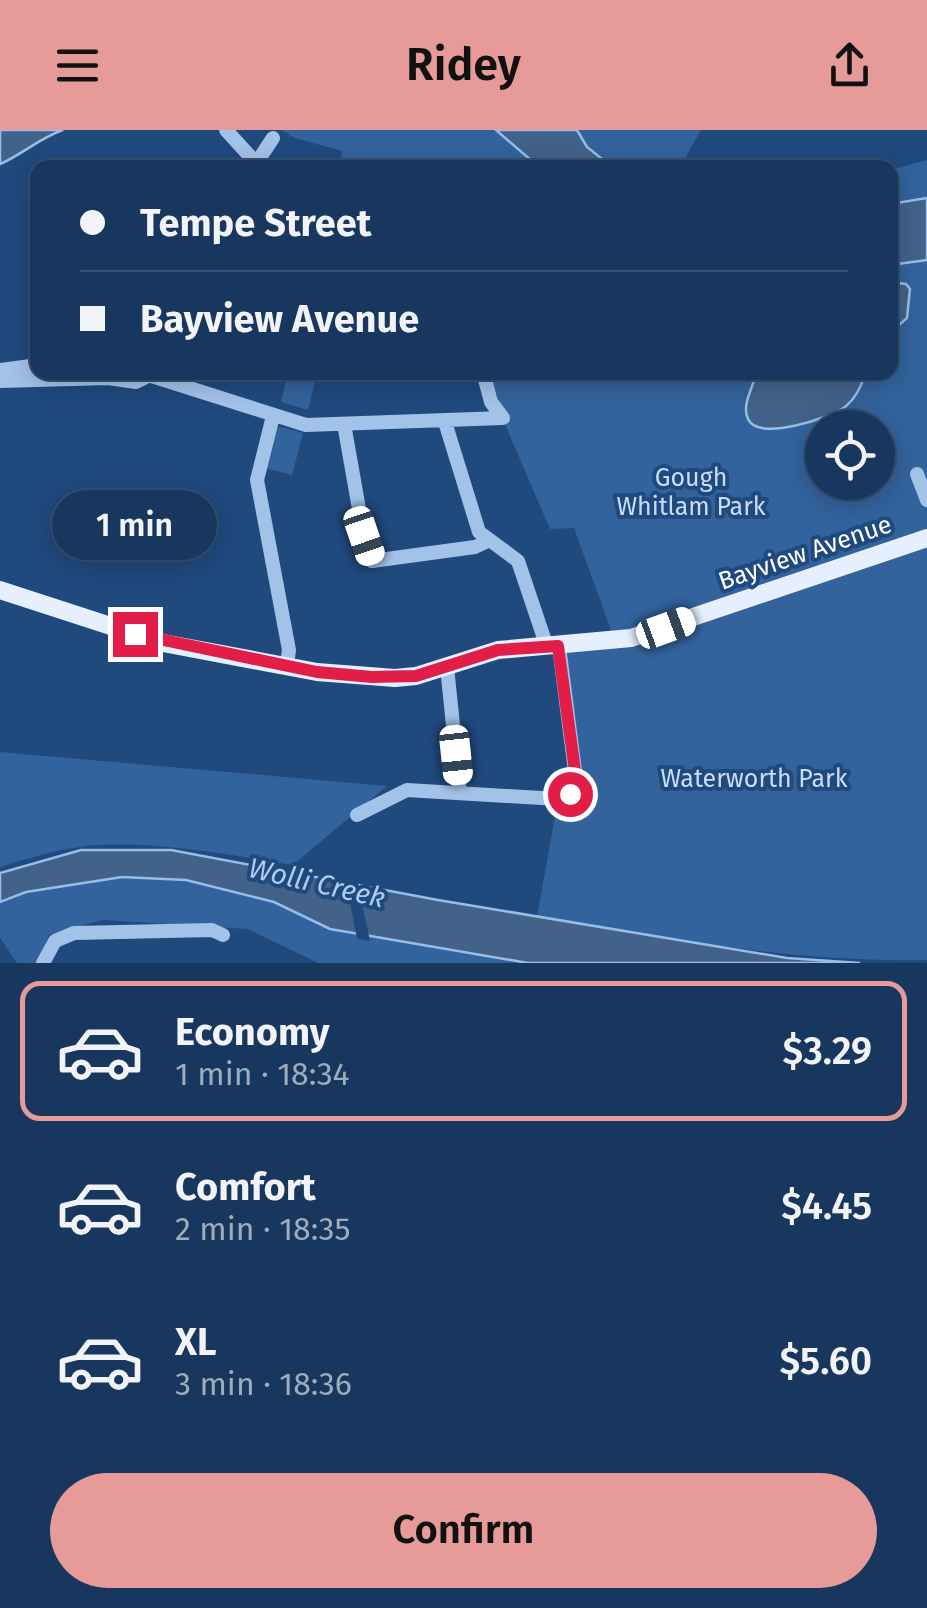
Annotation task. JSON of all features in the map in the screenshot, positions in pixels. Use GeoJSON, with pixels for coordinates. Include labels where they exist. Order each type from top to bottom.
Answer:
{"type":"FeatureCollection","features":[{"type":"Feature","properties":{"kind":"main road","name":"Bayview Avenue"},"geometry":{"type":"LineString","coordinates":[[0,590],[163,642],[328,674],[383,678],[416,676],[498,650],[615,642],[927,538]]}},
{"type":"Feature","properties":{"kind":"street"},"geometry":{"type":"LineString","coordinates":[[226,130],[251,160]]}},
{"type":"Feature","properties":{"kind":"street"},"geometry":{"type":"LineString","coordinates":[[258,160],[273,138]]}},
{"type":"Feature","properties":{"kind":"street"},"geometry":{"type":"LineString","coordinates":[[0,370],[30,366]]}},
{"type":"Feature","properties":{"kind":"street"},"geometry":{"type":"LineString","coordinates":[[0,381],[36,380]]}},
{"type":"Feature","properties":{"kind":"street"},"geometry":{"type":"LineString","coordinates":[[162,380],[306,424],[344,424],[503,418],[492,402],[485,380]]}},
{"type":"Feature","properties":{"kind":"street"},"geometry":{"type":"LineString","coordinates":[[273,416],[257,480],[289,650],[287,665]]}},
{"type":"Feature","properties":{"kind":"street"},"geometry":{"type":"LineString","coordinates":[[357,815],[407,790],[558,799],[570,794],[575,771],[553,647],[518,560],[479,532],[445,422]]}},
{"type":"Feature","properties":{"kind":"street"},"geometry":{"type":"LineString","coordinates":[[344,424],[372,561],[475,547],[490,540]]}},
{"type":"Feature","properties":{"kind":"street"},"geometry":{"type":"LineString","coordinates":[[917,474],[927,500]]}},
{"type":"Feature","properties":{"kind":"street"},"geometry":{"type":"LineString","coordinates":[[447,667],[460,793]]}},
{"type":"Feature","properties":{"kind":"street"},"geometry":{"type":"LineString","coordinates":[[43,963],[56,941],[74,932],[212,930],[223,935]]}},
{"type":"Feature","properties":{"kind":"green space"},"geometry":{"type":"Polygon","coordinates":[[[282,130],[496,130],[531,160],[340,160],[342,151],[295,138],[282,130]]]}},
{"type":"Feature","properties":{"kind":"green space"},"geometry":{"type":"Polygon","coordinates":[[[577,130],[701,130],[684,160],[604,160],[587,146],[577,130]]]}},
{"type":"Feature","properties":{"kind":"green space"},"geometry":{"type":"Polygon","coordinates":[[[927,160],[927,198],[898,203],[898,168],[927,160]]]}},
{"type":"Feature","properties":{"kind":"green space","name":"Waterworth Park"},"geometry":{"type":"Polygon","coordinates":[[[927,260],[927,960],[780,953],[537,917],[558,799],[575,771],[553,647],[615,641],[574,528],[550,529],[486,380],[898,380],[898,264],[927,260]]]}},
{"type":"Feature","properties":{"kind":"green space"},"geometry":{"type":"Polygon","coordinates":[[[286,380],[315,380],[308,410],[281,402],[286,380]]]}},
{"type":"Feature","properties":{"kind":"green space"},"geometry":{"type":"Polygon","coordinates":[[[276,426],[303,433],[292,475],[265,468],[276,426]]]}},
{"type":"Feature","properties":{"kind":"green space"},"geometry":{"type":"Polygon","coordinates":[[[0,752],[387,786],[293,865],[148,845],[99,845],[0,867],[0,752]]]}},
{"type":"Feature","properties":{"kind":"green space"},"geometry":{"type":"Polygon","coordinates":[[[122,877],[186,880],[274,902],[330,929],[528,963],[318,963],[248,929],[102,920],[49,935],[38,963],[17,963],[0,938],[0,902],[26,892],[122,877]]]}},
{"type":"Feature","properties":{"kind":"water"},"geometry":{"type":"Polygon","coordinates":[[[0,130],[63,130],[0,164],[0,130]]]}},
{"type":"Feature","properties":{"kind":"water"},"geometry":{"type":"Polygon","coordinates":[[[496,130],[577,130],[587,147],[603,160],[531,160],[496,130]]]}},
{"type":"Feature","properties":{"kind":"water"},"geometry":{"type":"Polygon","coordinates":[[[927,198],[927,260],[898,264],[898,203],[927,198]]]}},
{"type":"Feature","properties":{"kind":"water"},"geometry":{"type":"Polygon","coordinates":[[[898,283],[910,289],[907,318],[898,326],[898,283]]]}},
{"type":"Feature","properties":{"kind":"water"},"geometry":{"type":"Polygon","coordinates":[[[754,380],[862,380],[845,407],[805,410],[805,423],[765,428],[754,426],[746,414],[754,380]]]}},
{"type":"Feature","properties":{"kind":"water","name":"Wolli Creek"},"geometry":{"type":"Polygon","coordinates":[[[81,850],[171,850],[438,900],[787,958],[860,963],[528,963],[330,929],[274,902],[186,880],[122,877],[26,892],[0,902],[0,873],[81,850]]]}},
{"type":"Feature","properties":{"kind":"pier"},"geometry":{"type":"Polygon","coordinates":[[[345,877],[357,879],[370,941],[357,939],[345,877]]]}},
{"type":"Feature","properties":{"kind":"route"},"geometry":{"type":"LineString","coordinates":[[135,634],[317,672],[395,678],[416,676],[498,650],[558,646],[575,771],[570,794]]}},
{"type":"Feature","properties":{"kind":"park label","name":"Gough Whitlam Park"},"geometry":{"type":"Point","coordinates":[691,492]}}]}
